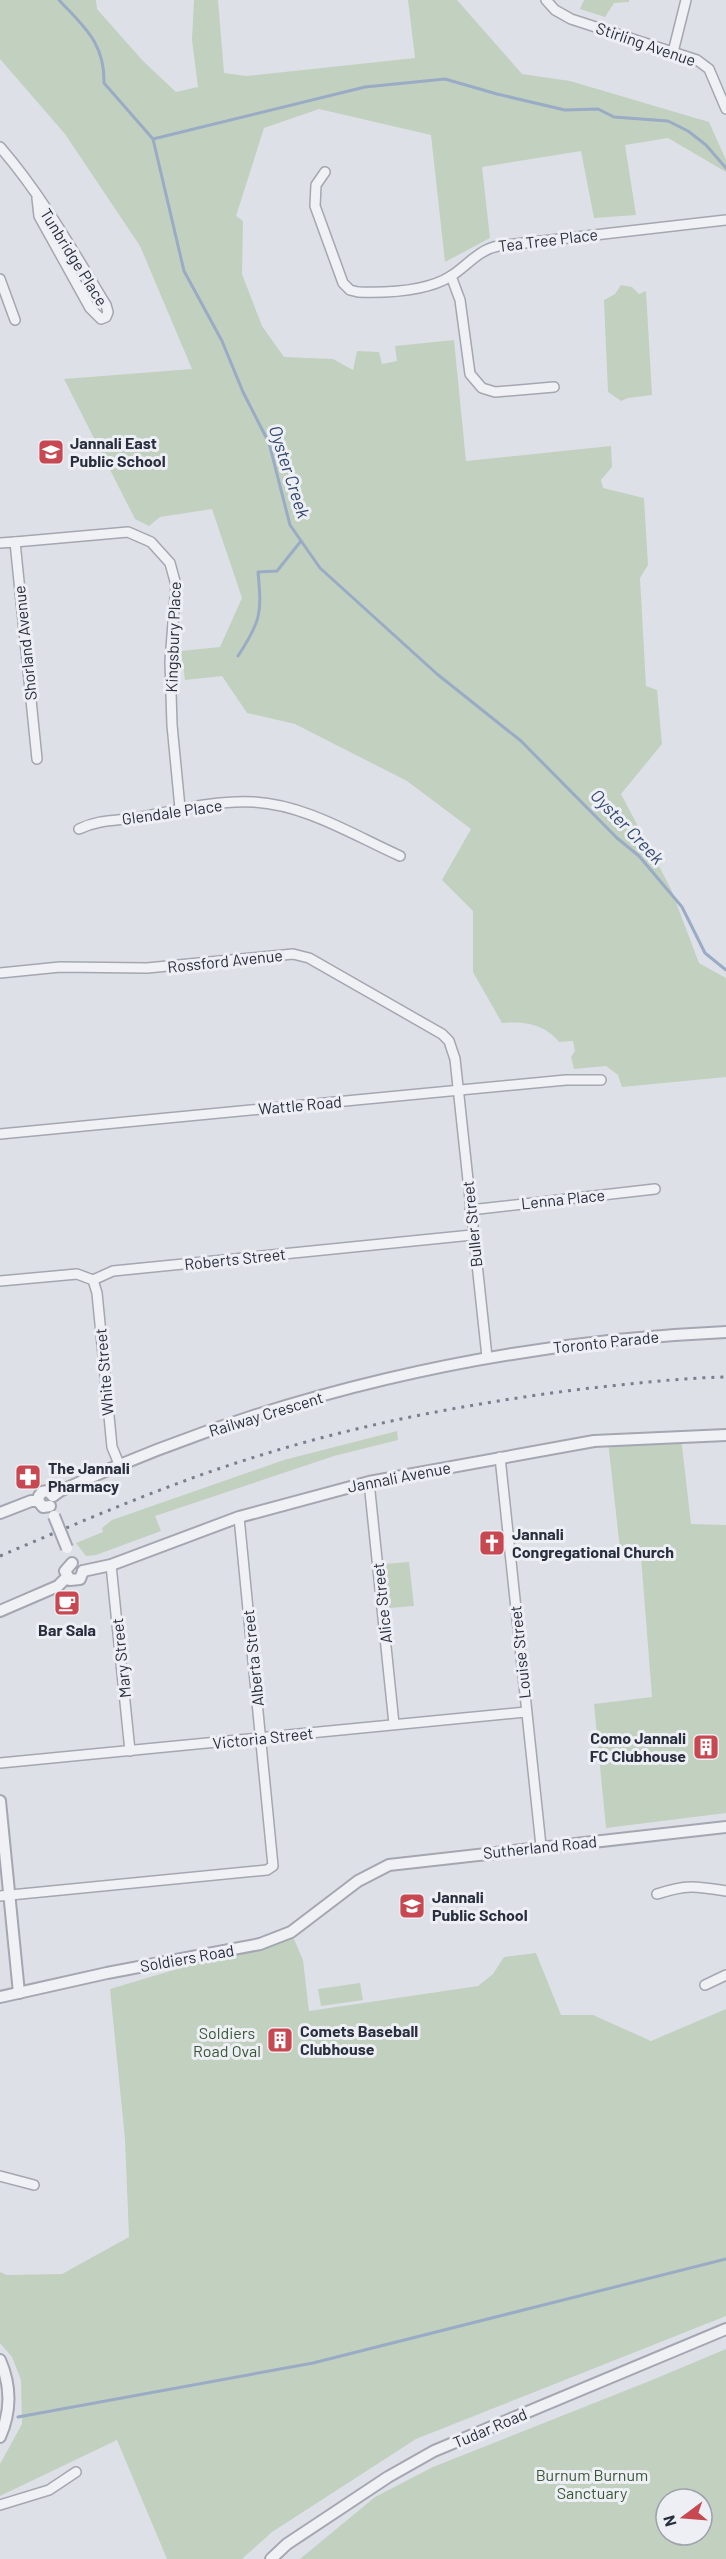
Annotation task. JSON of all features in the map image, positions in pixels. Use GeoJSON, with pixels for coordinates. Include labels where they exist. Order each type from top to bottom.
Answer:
{"type":"FeatureCollection","features":[{"type":"Feature","properties":{"kind":"street","name":"Stirling Avenue"},"geometry":{"type":"LineString","coordinates":[[546,0],[555,10],[571,19],[698,60],[709,69],[726,109]]}},
{"type":"Feature","properties":{"kind":"street"},"geometry":{"type":"LineString","coordinates":[[673,52],[686,0]]}},
{"type":"Feature","properties":{"kind":"street","name":"Tunbridge Place"},"geometry":{"type":"LineString","coordinates":[[0,147],[24,174],[106,305],[108,312],[106,317],[101,319],[90,308],[39,216],[37,198]]}},
{"type":"Feature","properties":{"kind":"street","name":"Tea Tree Place"},"geometry":{"type":"LineString","coordinates":[[325,172],[316,185],[315,206],[339,276],[345,289],[367,292],[423,287],[451,276],[482,251],[498,246],[726,220]]}},
{"type":"Feature","properties":{"kind":"street"},"geometry":{"type":"LineString","coordinates":[[451,276],[460,300],[468,369],[478,385],[495,392],[554,387]]}},
{"type":"Feature","properties":{"kind":"street"},"geometry":{"type":"LineString","coordinates":[[0,279],[15,320]]}},
{"type":"Feature","properties":{"kind":"street","name":"Kingsbury Place"},"geometry":{"type":"LineString","coordinates":[[15,542],[128,532],[151,542],[170,563],[176,585],[170,661],[172,725],[180,808]]}},
{"type":"Feature","properties":{"kind":"street"},"geometry":{"type":"LineString","coordinates":[[0,543],[15,542]]}},
{"type":"Feature","properties":{"kind":"street","name":"Shorland Avenue"},"geometry":{"type":"LineString","coordinates":[[15,542],[37,759]]}},
{"type":"Feature","properties":{"kind":"street","name":"Glendale Place"},"geometry":{"type":"LineString","coordinates":[[79,829],[94,822],[138,818],[180,808],[243,802],[271,804],[318,818],[400,856]]}},
{"type":"Feature","properties":{"kind":"street","name":"Rossford Avenue"},"geometry":{"type":"LineString","coordinates":[[0,973],[60,968],[147,969],[274,955],[309,958],[442,1034],[453,1050],[458,1090]]}},
{"type":"Feature","properties":{"kind":"street","name":"Wattle Road"},"geometry":{"type":"LineString","coordinates":[[0,1134],[566,1080],[601,1080]]}},
{"type":"Feature","properties":{"kind":"street","name":"Buller Street"},"geometry":{"type":"LineString","coordinates":[[458,1090],[486,1358]]}},
{"type":"Feature","properties":{"kind":"street","name":"Lenna Place"},"geometry":{"type":"LineString","coordinates":[[470,1210],[655,1189]]}},
{"type":"Feature","properties":{"kind":"street","name":"Roberts Street"},"geometry":{"type":"LineString","coordinates":[[0,1281],[77,1274],[93,1280],[113,1271],[472,1235]]}},
{"type":"Feature","properties":{"kind":"street","name":"White Street"},"geometry":{"type":"LineString","coordinates":[[93,1280],[98,1293],[112,1447],[119,1464]]}},
{"type":"Feature","properties":{"kind":"street","name":"Toronto Parade"},"geometry":{"type":"LineString","coordinates":[[486,1358],[635,1338],[726,1332]]}},
{"type":"Feature","properties":{"kind":"street","name":"Railway Crescent"},"geometry":{"type":"LineString","coordinates":[[0,1513],[31,1501],[38,1501],[39,1495],[45,1491],[52,1506],[119,1464],[185,1438],[413,1372],[486,1358]]}},
{"type":"Feature","properties":{"kind":"street","name":"Jannali Avenue"},"geometry":{"type":"LineString","coordinates":[[83,1571],[111,1565],[239,1517],[369,1482],[594,1442],[726,1435]]}},
{"type":"Feature","properties":{"kind":"street","name":"Louise Street"},"geometry":{"type":"LineString","coordinates":[[500,1457],[541,1846]]}},
{"type":"Feature","properties":{"kind":"street","name":"Alice Street"},"geometry":{"type":"LineString","coordinates":[[369,1482],[394,1724]]}},
{"type":"Feature","properties":{"kind":"street"},"geometry":{"type":"LineString","coordinates":[[52,1506],[72,1563]]}},
{"type":"Feature","properties":{"kind":"street","name":"Alberta Street"},"geometry":{"type":"LineString","coordinates":[[5,1896],[270,1870],[274,1860],[239,1517]]}},
{"type":"Feature","properties":{"kind":"street"},"geometry":{"type":"LineString","coordinates":[[67,1577],[77,1580],[82,1577],[83,1571],[79,1564],[72,1563]]}},
{"type":"Feature","properties":{"kind":"street"},"geometry":{"type":"LineString","coordinates":[[67,1577],[66,1569],[72,1563]]}},
{"type":"Feature","properties":{"kind":"street","name":"Mary Street"},"geometry":{"type":"LineString","coordinates":[[111,1565],[130,1751]]}},
{"type":"Feature","properties":{"kind":"street"},"geometry":{"type":"LineString","coordinates":[[0,1611],[52,1589],[67,1577]]}},
{"type":"Feature","properties":{"kind":"street","name":"Victoria Street"},"geometry":{"type":"LineString","coordinates":[[0,1763],[526,1712]]}},
{"type":"Feature","properties":{"kind":"street"},"geometry":{"type":"LineString","coordinates":[[0,1801],[5,1896],[19,1993]]}},
{"type":"Feature","properties":{"kind":"street","name":"Sutherland Road"},"geometry":{"type":"LineString","coordinates":[[358,1881],[389,1865],[541,1846],[726,1827]]}},
{"type":"Feature","properties":{"kind":"street","name":"Soldiers Road"},"geometry":{"type":"LineString","coordinates":[[0,1997],[107,1973],[260,1944],[291,1932],[358,1881]]}},
{"type":"Feature","properties":{"kind":"street"},"geometry":{"type":"LineString","coordinates":[[657,1894],[680,1886],[726,1891]]}},
{"type":"Feature","properties":{"kind":"street"},"geometry":{"type":"LineString","coordinates":[[705,1985],[726,1975]]}},
{"type":"Feature","properties":{"kind":"street"},"geometry":{"type":"LineString","coordinates":[[0,2176],[34,2185]]}},
{"type":"Feature","properties":{"kind":"street","name":"Tudar Road"},"geometry":{"type":"LineString","coordinates":[[271,2559],[287,2544],[378,2483],[434,2451],[726,2328]]}},
{"type":"Feature","properties":{"kind":"street"},"geometry":{"type":"LineString","coordinates":[[0,2360],[8,2386],[9,2401],[5,2426],[0,2437]]}},
{"type":"Feature","properties":{"kind":"street"},"geometry":{"type":"LineString","coordinates":[[0,2505],[49,2490],[76,2472]]}},
{"type":"Feature","properties":{"kind":"green space"},"geometry":{"type":"Polygon","coordinates":[[[0,0],[96,0],[97,9],[143,61],[176,92],[198,87],[192,40],[194,0],[218,0],[224,73],[246,76],[415,58],[408,0],[457,0],[522,74],[570,81],[709,122],[726,160],[726,172],[668,138],[625,145],[636,215],[594,218],[581,151],[482,167],[490,238],[445,262],[431,135],[319,109],[264,128],[236,216],[243,221],[242,274],[262,326],[284,357],[333,359],[353,370],[357,351],[379,352],[382,364],[397,361],[395,346],[454,340],[466,461],[611,446],[612,467],[601,480],[603,488],[644,498],[648,565],[640,578],[646,686],[657,690],[662,744],[621,794],[671,889],[699,963],[726,978],[726,1077],[622,1087],[618,1075],[606,1066],[574,1069],[571,1057],[575,1051],[573,1041],[559,1042],[547,1031],[534,1025],[502,1023],[473,972],[473,911],[442,880],[471,829],[407,781],[295,724],[247,713],[222,676],[185,680],[181,651],[220,647],[242,598],[212,509],[160,517],[149,526],[135,519],[64,379],[192,369],[140,246],[65,134],[0,59],[0,0]]]}},
{"type":"Feature","properties":{"kind":"green space"},"geometry":{"type":"Polygon","coordinates":[[[584,0],[629,0],[629,2],[614,3],[605,17],[580,9],[584,0]]]}},
{"type":"Feature","properties":{"kind":"green space"},"geometry":{"type":"Polygon","coordinates":[[[621,285],[632,287],[639,294],[646,291],[652,395],[621,401],[608,392],[604,300],[615,294],[621,285]]]}},
{"type":"Feature","properties":{"kind":"green space"},"geometry":{"type":"Polygon","coordinates":[[[397,1431],[398,1440],[334,1456],[155,1516],[161,1531],[96,1555],[86,1556],[76,1543],[103,1532],[102,1528],[112,1520],[284,1460],[397,1431]]]}},
{"type":"Feature","properties":{"kind":"green space"},"geometry":{"type":"Polygon","coordinates":[[[681,1437],[691,1524],[726,1525],[726,1813],[606,1828],[594,1704],[652,1697],[641,1556],[621,1558],[608,1441],[681,1437]]]}},
{"type":"Feature","properties":{"kind":"green space"},"geometry":{"type":"Polygon","coordinates":[[[409,1562],[414,1606],[389,1608],[384,1564],[409,1562]]]}},
{"type":"Feature","properties":{"kind":"green space","name":"Soldiers Road Oval"},"geometry":{"type":"Polygon","coordinates":[[[291,1932],[303,1960],[309,2011],[478,1986],[493,1974],[504,1957],[536,1953],[561,2015],[593,2015],[651,2041],[726,2009],[726,2316],[416,2439],[272,2532],[242,2559],[167,2559],[117,2440],[0,2496],[0,2464],[22,2424],[21,2380],[12,2357],[0,2343],[0,2272],[7,2275],[62,2274],[129,2237],[125,2139],[110,1989],[258,1945],[291,1932]]]}},
{"type":"Feature","properties":{"kind":"green space"},"geometry":{"type":"Polygon","coordinates":[[[360,1983],[363,2000],[321,2006],[318,1989],[360,1983]]]}},
{"type":"Feature","properties":{"kind":"green space","name":"Burnum Burnum Sanctuary"},"geometry":{"type":"Polygon","coordinates":[[[726,2349],[726,2559],[300,2559],[375,2497],[433,2467],[726,2349]]]}},
{"type":"Feature","properties":{"kind":"waterway","name":"Oyster Creek"},"geometry":{"type":"LineString","coordinates":[[59,0],[97,46],[101,57],[104,83],[153,139],[184,271],[222,341],[243,392],[269,443],[290,525],[320,568],[437,674],[521,741],[617,838],[639,856],[682,907],[705,953],[726,970]]}},
{"type":"Feature","properties":{"kind":"waterway"},"geometry":{"type":"LineString","coordinates":[[153,139],[365,87],[445,79],[565,110],[598,109],[614,117],[668,121],[688,131],[706,145],[726,168]]}},
{"type":"Feature","properties":{"kind":"waterway"},"geometry":{"type":"LineString","coordinates":[[238,656],[258,616],[260,598],[258,572],[277,571],[301,541]]}},
{"type":"Feature","properties":{"kind":"waterway"},"geometry":{"type":"LineString","coordinates":[[18,2417],[313,2363],[726,2259]]}},
{"type":"Feature","properties":{"kind":"railway"},"geometry":{"type":"LineString","coordinates":[[0,1556],[193,1478],[298,1444],[378,1424],[418,1415],[582,1389],[726,1377]]}},
{"type":"Feature","properties":{"kind":"place","name":"Jannali East Public School"},"geometry":{"type":"Point","coordinates":[51,452]}},
{"type":"Feature","properties":{"kind":"place","name":"The Jannali Pharmacy"},"geometry":{"type":"Point","coordinates":[28,1477]}},
{"type":"Feature","properties":{"kind":"place","name":"Jannali Congregational Church"},"geometry":{"type":"Point","coordinates":[492,1543]}},
{"type":"Feature","properties":{"kind":"place","name":"Bar Sala"},"geometry":{"type":"Point","coordinates":[67,1603]}},
{"type":"Feature","properties":{"kind":"place","name":"Como Jannali FC Clubhouse"},"geometry":{"type":"Point","coordinates":[706,1747]}},
{"type":"Feature","properties":{"kind":"place","name":"Jannali Public School"},"geometry":{"type":"Point","coordinates":[412,1906]}},
{"type":"Feature","properties":{"kind":"place","name":"Comets Baseball Clubhouse"},"geometry":{"type":"Point","coordinates":[280,2040]}}]}
